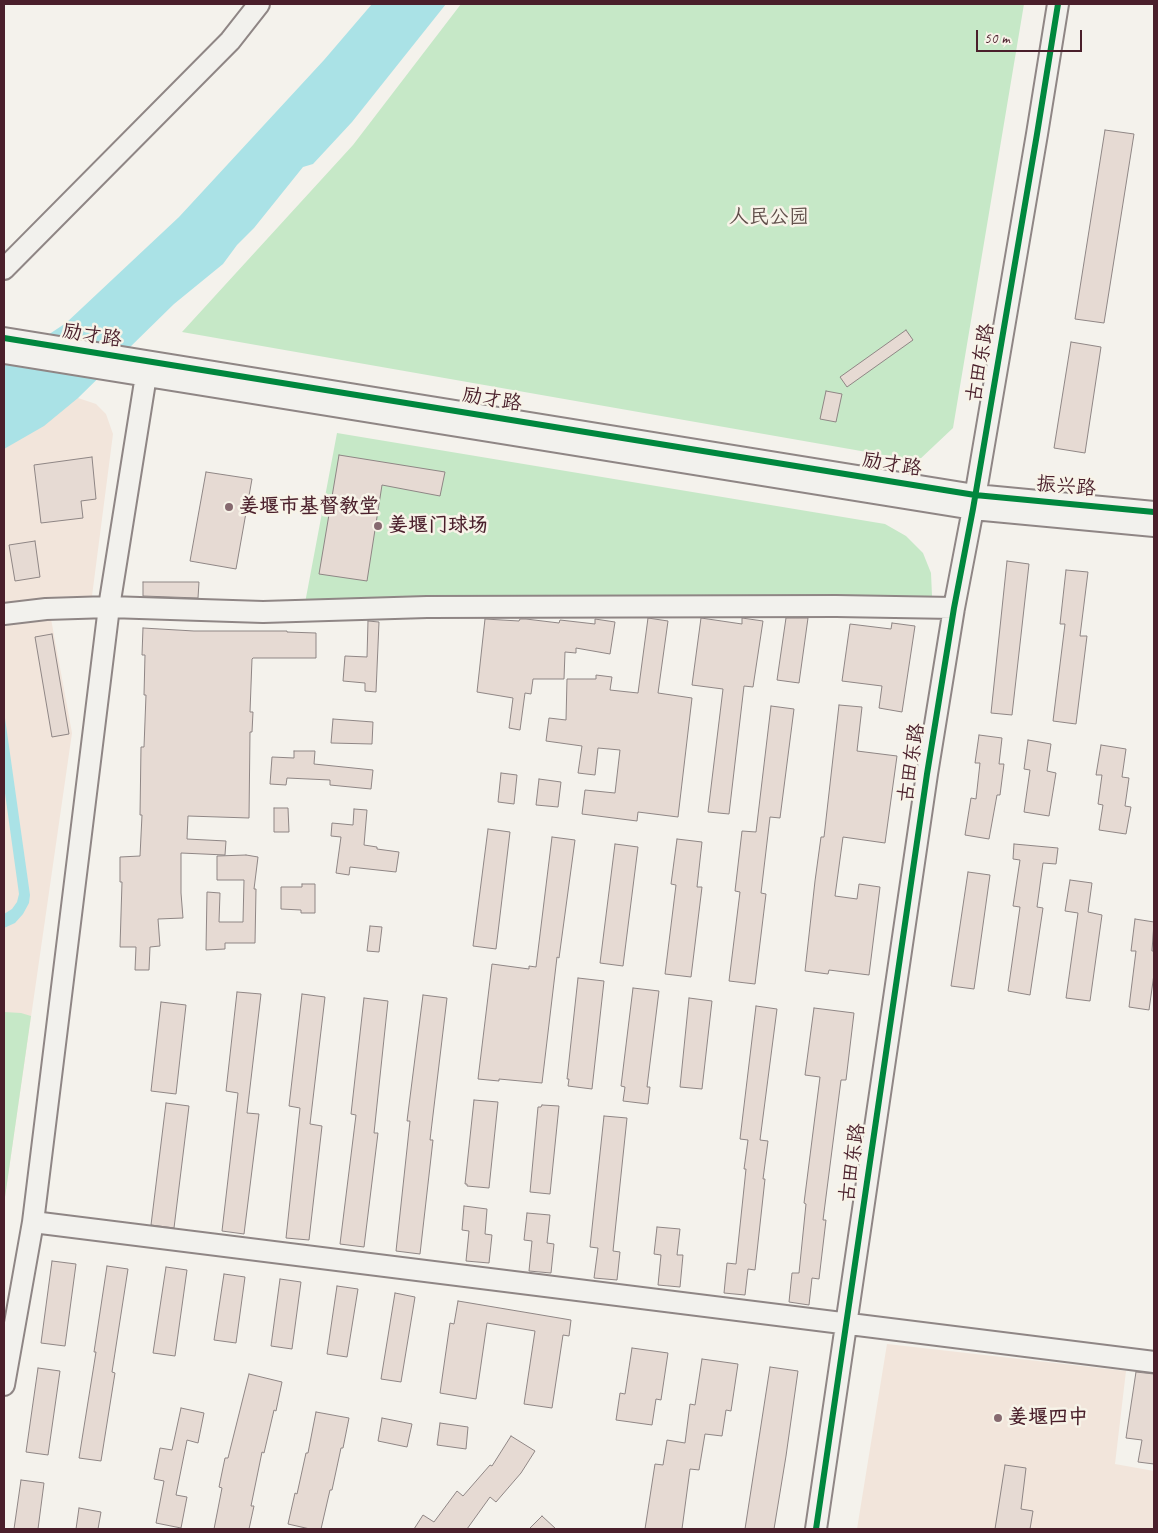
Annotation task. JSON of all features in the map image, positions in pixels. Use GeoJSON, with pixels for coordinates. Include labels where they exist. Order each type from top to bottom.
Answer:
{"type":"FeatureCollection","features":[{"type":"Feature","properties":{"kind":"street"},"geometry":{"type":"LineString","coordinates":[[4,269],[230,41],[259,4]]}},
{"type":"Feature","properties":{"kind":"street","name":"古田东路"},"geometry":{"type":"LineString","coordinates":[[816,1529],[925,784],[1058,4]]}},
{"type":"Feature","properties":{"kind":"street","name":"励才路"},"geometry":{"type":"LineString","coordinates":[[8,344],[974,502]]}},
{"type":"Feature","properties":{"kind":"street"},"geometry":{"type":"LineString","coordinates":[[4,1385],[33,1222],[109,607],[136,366]]}},
{"type":"Feature","properties":{"kind":"street","name":"振兴路"},"geometry":{"type":"LineString","coordinates":[[974,502],[1154,512]]}},
{"type":"Feature","properties":{"kind":"street","name":"振兴路"},"geometry":{"type":"LineString","coordinates":[[974,502],[1154,526]]}},
{"type":"Feature","properties":{"kind":"street"},"geometry":{"type":"LineString","coordinates":[[4,614],[46,609],[109,607],[263,612],[437,607],[836,606],[954,608]]}},
{"type":"Feature","properties":{"kind":"street"},"geometry":{"type":"LineString","coordinates":[[33,1222],[1154,1362]]}},
{"type":"Feature","properties":{"kind":"shaded area"},"geometry":{"type":"Polygon","coordinates":[[[4,391],[78,398],[96,404],[106,414],[113,434],[92,596],[47,597],[72,733],[4,1204],[4,391]]]}},
{"type":"Feature","properties":{"kind":"shaded area","name":"姜堰四中"},"geometry":{"type":"Polygon","coordinates":[[[887,1344],[1126,1371],[1115,1464],[1154,1471],[1154,1529],[857,1529],[887,1344]]]}},
{"type":"Feature","properties":{"kind":"green space","name":"人民公园"},"geometry":{"type":"Polygon","coordinates":[[[461,4],[1024,4],[953,428],[918,461],[182,332],[353,145],[461,4]]]}},
{"type":"Feature","properties":{"kind":"green space"},"geometry":{"type":"Polygon","coordinates":[[[337,433],[885,524],[906,536],[923,553],[931,573],[932,596],[305,603],[337,433]]]}},
{"type":"Feature","properties":{"kind":"green space"},"geometry":{"type":"Polygon","coordinates":[[[4,1012],[21,1013],[31,1016],[4,1204],[4,1012]]]}},
{"type":"Feature","properties":{"kind":"water"},"geometry":{"type":"Polygon","coordinates":[[[372,4],[446,4],[352,122],[313,164],[303,167],[223,264],[174,304],[78,398],[44,426],[4,449],[4,364],[66,323],[179,217],[324,60],[372,4]]]}},
{"type":"Feature","properties":{"kind":"water"},"geometry":{"type":"Polygon","coordinates":[[[4,711],[30,895],[29,903],[23,914],[15,923],[4,928],[4,914],[12,909],[17,902],[19,894],[4,786],[4,711]]]}},
{"type":"Feature","properties":{"kind":"building"},"geometry":{"type":"Polygon","coordinates":[[[1105,130],[1134,134],[1104,323],[1075,319],[1105,130]]]}},
{"type":"Feature","properties":{"kind":"building"},"geometry":{"type":"Polygon","coordinates":[[[906,330],[913,340],[847,387],[840,377],[906,330]]]}},
{"type":"Feature","properties":{"kind":"building"},"geometry":{"type":"Polygon","coordinates":[[[1071,342],[1101,347],[1085,453],[1054,448],[1071,342]]]}},
{"type":"Feature","properties":{"kind":"building"},"geometry":{"type":"Polygon","coordinates":[[[826,391],[842,394],[836,422],[820,419],[826,391]]]}},
{"type":"Feature","properties":{"kind":"building"},"geometry":{"type":"Polygon","coordinates":[[[339,455],[445,472],[440,496],[382,485],[367,581],[319,574],[339,455]]]}},
{"type":"Feature","properties":{"kind":"building"},"geometry":{"type":"Polygon","coordinates":[[[92,457],[96,499],[81,501],[83,518],[41,523],[34,465],[92,457]]]}},
{"type":"Feature","properties":{"kind":"building"},"geometry":{"type":"Polygon","coordinates":[[[206,472],[252,479],[236,569],[190,561],[206,472]]]}},
{"type":"Feature","properties":{"kind":"building"},"geometry":{"type":"Polygon","coordinates":[[[35,541],[40,577],[15,581],[9,545],[35,541]]]}},
{"type":"Feature","properties":{"kind":"building"},"geometry":{"type":"Polygon","coordinates":[[[1007,561],[1029,564],[1012,715],[991,713],[1007,561]]]}},
{"type":"Feature","properties":{"kind":"building"},"geometry":{"type":"Polygon","coordinates":[[[1066,570],[1088,572],[1080,636],[1087,636],[1076,724],[1053,721],[1065,624],[1060,624],[1066,570]]]}},
{"type":"Feature","properties":{"kind":"building"},"geometry":{"type":"Polygon","coordinates":[[[143,582],[199,582],[198,598],[143,596],[143,582]]]}},
{"type":"Feature","properties":{"kind":"building"},"geometry":{"type":"Polygon","coordinates":[[[648,618],[668,621],[658,693],[692,698],[678,817],[638,812],[637,821],[582,814],[585,790],[615,793],[620,750],[598,748],[595,775],[578,773],[582,746],[546,741],[549,718],[566,720],[567,679],[596,679],[596,675],[612,677],[610,690],[638,693],[648,618]]]}},
{"type":"Feature","properties":{"kind":"building"},"geometry":{"type":"Polygon","coordinates":[[[701,618],[742,624],[742,618],[763,621],[753,687],[744,686],[729,814],[708,812],[723,689],[692,685],[701,618]]]}},
{"type":"Feature","properties":{"kind":"building"},"geometry":{"type":"Polygon","coordinates":[[[786,618],[808,618],[799,683],[777,680],[786,618]]]}},
{"type":"Feature","properties":{"kind":"building"},"geometry":{"type":"Polygon","coordinates":[[[485,619],[519,621],[520,619],[526,619],[559,623],[560,620],[595,624],[595,619],[615,622],[610,654],[576,648],[576,653],[565,652],[564,679],[533,679],[531,694],[525,693],[520,730],[509,728],[513,698],[477,692],[485,619]]]}},
{"type":"Feature","properties":{"kind":"building"},"geometry":{"type":"Polygon","coordinates":[[[368,621],[379,622],[376,692],[365,691],[365,683],[343,681],[345,656],[367,657],[368,621]]]}},
{"type":"Feature","properties":{"kind":"building"},"geometry":{"type":"Polygon","coordinates":[[[892,623],[915,626],[902,712],[879,708],[882,686],[842,681],[850,624],[891,629],[892,623]]]}},
{"type":"Feature","properties":{"kind":"building"},"geometry":{"type":"Polygon","coordinates":[[[143,628],[194,631],[287,631],[316,633],[316,658],[252,659],[250,712],[253,712],[252,732],[250,732],[249,818],[188,816],[187,839],[226,841],[225,855],[181,853],[183,918],[158,919],[160,946],[150,947],[149,970],[135,970],[136,947],[120,947],[122,882],[120,882],[120,857],[140,856],[142,815],[140,815],[141,747],[144,747],[146,695],[144,695],[145,655],[142,655],[143,628]]]}},
{"type":"Feature","properties":{"kind":"building"},"geometry":{"type":"Polygon","coordinates":[[[52,634],[69,734],[52,737],[35,637],[52,634]]]}},
{"type":"Feature","properties":{"kind":"building"},"geometry":{"type":"Polygon","coordinates":[[[839,705],[862,707],[857,751],[897,756],[885,843],[843,837],[835,896],[857,899],[859,884],[880,887],[869,975],[829,970],[828,974],[805,971],[821,837],[824,837],[839,705]]]}},
{"type":"Feature","properties":{"kind":"building"},"geometry":{"type":"Polygon","coordinates":[[[771,706],[794,709],[780,818],[770,817],[761,893],[766,894],[755,984],[729,981],[740,892],[735,891],[742,831],[756,832],[771,706]]]}},
{"type":"Feature","properties":{"kind":"building"},"geometry":{"type":"Polygon","coordinates":[[[333,719],[373,722],[372,744],[331,743],[333,719]]]}},
{"type":"Feature","properties":{"kind":"building"},"geometry":{"type":"Polygon","coordinates":[[[979,735],[1002,738],[999,764],[1004,764],[1000,795],[997,795],[989,839],[965,835],[971,798],[976,799],[980,763],[975,763],[979,735]]]}},
{"type":"Feature","properties":{"kind":"building"},"geometry":{"type":"Polygon","coordinates":[[[1028,740],[1051,744],[1047,771],[1056,773],[1049,816],[1024,812],[1030,770],[1024,769],[1028,740]]]}},
{"type":"Feature","properties":{"kind":"building"},"geometry":{"type":"Polygon","coordinates":[[[1101,745],[1126,749],[1122,777],[1129,778],[1125,806],[1131,807],[1126,834],[1099,830],[1103,805],[1098,804],[1102,775],[1096,775],[1101,745]]]}},
{"type":"Feature","properties":{"kind":"building"},"geometry":{"type":"Polygon","coordinates":[[[294,751],[315,751],[314,764],[373,770],[371,789],[330,785],[330,780],[287,778],[286,785],[270,784],[272,757],[294,758],[294,751]]]}},
{"type":"Feature","properties":{"kind":"building"},"geometry":{"type":"Polygon","coordinates":[[[501,773],[517,775],[514,804],[498,802],[501,773]]]}},
{"type":"Feature","properties":{"kind":"building"},"geometry":{"type":"Polygon","coordinates":[[[539,779],[561,782],[558,807],[536,805],[539,779]]]}},
{"type":"Feature","properties":{"kind":"building"},"geometry":{"type":"Polygon","coordinates":[[[274,808],[288,808],[289,832],[274,832],[274,808]]]}},
{"type":"Feature","properties":{"kind":"building"},"geometry":{"type":"Polygon","coordinates":[[[354,809],[367,810],[364,845],[399,852],[396,872],[350,867],[349,875],[336,873],[341,837],[331,836],[332,823],[353,825],[354,809]]]}},
{"type":"Feature","properties":{"kind":"building"},"geometry":{"type":"Polygon","coordinates":[[[488,829],[510,832],[496,949],[473,946],[488,829]]]}},
{"type":"Feature","properties":{"kind":"building"},"geometry":{"type":"Polygon","coordinates":[[[552,837],[575,840],[559,958],[557,957],[542,1083],[478,1079],[492,964],[529,969],[529,966],[536,967],[552,837]]]}},
{"type":"Feature","properties":{"kind":"building"},"geometry":{"type":"Polygon","coordinates":[[[677,839],[702,842],[697,887],[702,887],[691,977],[665,974],[676,885],[671,884],[677,839]]]}},
{"type":"Feature","properties":{"kind":"building"},"geometry":{"type":"Polygon","coordinates":[[[615,844],[638,847],[623,966],[600,963],[615,844]]]}},
{"type":"Feature","properties":{"kind":"building"},"geometry":{"type":"Polygon","coordinates":[[[1014,844],[1058,848],[1056,864],[1043,863],[1037,907],[1043,908],[1030,995],[1008,991],[1020,907],[1013,906],[1020,860],[1013,859],[1014,844]]]}},
{"type":"Feature","properties":{"kind":"building"},"geometry":{"type":"Polygon","coordinates":[[[246,855],[258,857],[254,889],[256,889],[255,943],[225,943],[225,949],[206,950],[207,892],[220,893],[219,922],[243,922],[244,880],[217,880],[217,856],[246,855]]]}},
{"type":"Feature","properties":{"kind":"building"},"geometry":{"type":"Polygon","coordinates":[[[968,872],[990,875],[974,989],[951,986],[968,872]]]}},
{"type":"Feature","properties":{"kind":"building"},"geometry":{"type":"Polygon","coordinates":[[[1070,880],[1092,883],[1088,912],[1102,915],[1090,1001],[1066,998],[1078,913],[1065,911],[1070,880]]]}},
{"type":"Feature","properties":{"kind":"building"},"geometry":{"type":"Polygon","coordinates":[[[302,884],[315,884],[315,913],[301,913],[301,910],[281,909],[281,887],[302,887],[302,884]]]}},
{"type":"Feature","properties":{"kind":"building"},"geometry":{"type":"Polygon","coordinates":[[[1135,919],[1154,922],[1152,951],[1154,951],[1154,974],[1149,1010],[1129,1007],[1136,951],[1131,951],[1135,919]]]}},
{"type":"Feature","properties":{"kind":"building"},"geometry":{"type":"Polygon","coordinates":[[[370,926],[382,927],[379,952],[367,951],[370,926]]]}},
{"type":"Feature","properties":{"kind":"building"},"geometry":{"type":"Polygon","coordinates":[[[578,978],[604,981],[592,1089],[568,1086],[569,1079],[567,1079],[578,978]]]}},
{"type":"Feature","properties":{"kind":"building"},"geometry":{"type":"Polygon","coordinates":[[[633,988],[659,991],[647,1087],[650,1087],[648,1104],[623,1101],[625,1087],[621,1086],[633,988]]]}},
{"type":"Feature","properties":{"kind":"building"},"geometry":{"type":"Polygon","coordinates":[[[237,992],[261,994],[247,1113],[259,1114],[244,1234],[222,1231],[238,1093],[226,1091],[237,992]]]}},
{"type":"Feature","properties":{"kind":"building"},"geometry":{"type":"Polygon","coordinates":[[[302,994],[325,997],[310,1124],[322,1126],[309,1240],[286,1238],[300,1108],[289,1106],[302,994]]]}},
{"type":"Feature","properties":{"kind":"building"},"geometry":{"type":"Polygon","coordinates":[[[423,995],[447,998],[430,1140],[433,1140],[420,1254],[396,1251],[410,1121],[407,1121],[423,995]]]}},
{"type":"Feature","properties":{"kind":"building"},"geometry":{"type":"Polygon","coordinates":[[[364,998],[388,1001],[374,1133],[378,1133],[364,1247],[340,1244],[356,1115],[351,1114],[364,998]]]}},
{"type":"Feature","properties":{"kind":"building"},"geometry":{"type":"Polygon","coordinates":[[[689,998],[712,1001],[702,1089],[680,1087],[689,998]]]}},
{"type":"Feature","properties":{"kind":"building"},"geometry":{"type":"Polygon","coordinates":[[[161,1002],[186,1005],[176,1094],[151,1091],[161,1002]]]}},
{"type":"Feature","properties":{"kind":"building"},"geometry":{"type":"Polygon","coordinates":[[[756,1006],[777,1009],[760,1140],[768,1141],[755,1270],[748,1269],[745,1295],[724,1293],[727,1263],[736,1264],[748,1140],[740,1139],[756,1006]]]}},
{"type":"Feature","properties":{"kind":"building"},"geometry":{"type":"Polygon","coordinates":[[[814,1008],[854,1013],[846,1080],[841,1080],[823,1220],[826,1220],[819,1279],[812,1278],[809,1305],[789,1302],[792,1273],[799,1273],[806,1204],[804,1203],[820,1077],[805,1075],[814,1008]]]}},
{"type":"Feature","properties":{"kind":"building"},"geometry":{"type":"Polygon","coordinates":[[[474,1100],[498,1102],[489,1188],[467,1186],[465,1184],[474,1100]]]}},
{"type":"Feature","properties":{"kind":"building"},"geometry":{"type":"Polygon","coordinates":[[[166,1103],[189,1106],[174,1228],[151,1225],[166,1103]]]}},
{"type":"Feature","properties":{"kind":"building"},"geometry":{"type":"Polygon","coordinates":[[[542,1105],[559,1106],[550,1194],[530,1192],[538,1107],[542,1105]]]}},
{"type":"Feature","properties":{"kind":"building"},"geometry":{"type":"Polygon","coordinates":[[[604,1116],[627,1118],[613,1251],[620,1252],[617,1280],[594,1278],[598,1248],[590,1247],[604,1116]]]}},
{"type":"Feature","properties":{"kind":"building"},"geometry":{"type":"Polygon","coordinates":[[[464,1206],[487,1209],[485,1234],[492,1235],[489,1263],[466,1261],[469,1231],[462,1230],[464,1206]]]}},
{"type":"Feature","properties":{"kind":"building"},"geometry":{"type":"Polygon","coordinates":[[[527,1213],[550,1215],[547,1243],[554,1244],[551,1273],[529,1271],[532,1241],[524,1240],[527,1213]]]}},
{"type":"Feature","properties":{"kind":"building"},"geometry":{"type":"Polygon","coordinates":[[[657,1227],[680,1229],[677,1255],[683,1255],[680,1287],[658,1285],[661,1255],[654,1254],[657,1227]]]}},
{"type":"Feature","properties":{"kind":"building"},"geometry":{"type":"Polygon","coordinates":[[[52,1261],[76,1264],[65,1346],[41,1343],[52,1261]]]}},
{"type":"Feature","properties":{"kind":"building"},"geometry":{"type":"Polygon","coordinates":[[[107,1266],[128,1269],[112,1372],[115,1373],[101,1461],[79,1458],[96,1352],[94,1352],[107,1266]]]}},
{"type":"Feature","properties":{"kind":"building"},"geometry":{"type":"Polygon","coordinates":[[[166,1267],[187,1270],[175,1356],[153,1353],[166,1267]]]}},
{"type":"Feature","properties":{"kind":"building"},"geometry":{"type":"Polygon","coordinates":[[[224,1274],[245,1277],[236,1343],[214,1340],[224,1274]]]}},
{"type":"Feature","properties":{"kind":"building"},"geometry":{"type":"Polygon","coordinates":[[[280,1279],[301,1282],[292,1349],[271,1346],[280,1279]]]}},
{"type":"Feature","properties":{"kind":"building"},"geometry":{"type":"Polygon","coordinates":[[[337,1286],[358,1289],[347,1357],[327,1354],[337,1286]]]}},
{"type":"Feature","properties":{"kind":"building"},"geometry":{"type":"Polygon","coordinates":[[[395,1293],[415,1297],[401,1382],[381,1379],[395,1293]]]}},
{"type":"Feature","properties":{"kind":"building"},"geometry":{"type":"Polygon","coordinates":[[[458,1301],[571,1320],[569,1336],[563,1335],[552,1408],[524,1404],[535,1331],[487,1323],[476,1399],[440,1393],[450,1323],[454,1324],[458,1301]]]}},
{"type":"Feature","properties":{"kind":"building"},"geometry":{"type":"Polygon","coordinates":[[[632,1348],[668,1353],[661,1400],[656,1399],[652,1425],[616,1420],[620,1393],[625,1394],[632,1348]]]}},
{"type":"Feature","properties":{"kind":"building"},"geometry":{"type":"Polygon","coordinates":[[[702,1359],[738,1364],[731,1411],[726,1410],[722,1436],[705,1434],[699,1470],[690,1469],[682,1529],[645,1529],[655,1464],[663,1465],[667,1440],[685,1443],[690,1404],[695,1405],[702,1359]]]}},
{"type":"Feature","properties":{"kind":"building"},"geometry":{"type":"Polygon","coordinates":[[[770,1367],[798,1371],[786,1456],[774,1529],[745,1529],[770,1367]]]}},
{"type":"Feature","properties":{"kind":"building"},"geometry":{"type":"Polygon","coordinates":[[[38,1368],[60,1371],[48,1455],[26,1452],[38,1368]]]}},
{"type":"Feature","properties":{"kind":"building"},"geometry":{"type":"Polygon","coordinates":[[[1136,1372],[1154,1374],[1154,1464],[1138,1462],[1142,1440],[1126,1438],[1136,1372]]]}},
{"type":"Feature","properties":{"kind":"building"},"geometry":{"type":"Polygon","coordinates":[[[249,1374],[282,1382],[276,1411],[274,1410],[264,1453],[262,1452],[251,1506],[254,1506],[249,1529],[214,1529],[222,1488],[219,1487],[225,1458],[228,1458],[249,1374]]]}},
{"type":"Feature","properties":{"kind":"building"},"geometry":{"type":"Polygon","coordinates":[[[181,1408],[204,1413],[198,1443],[187,1440],[176,1495],[187,1497],[181,1528],[156,1523],[164,1481],[154,1479],[160,1448],[172,1450],[181,1408]]]}},
{"type":"Feature","properties":{"kind":"building"},"geometry":{"type":"Polygon","coordinates":[[[316,1412],[349,1418],[343,1448],[341,1448],[321,1529],[310,1529],[288,1524],[306,1453],[308,1453],[316,1412]]]}},
{"type":"Feature","properties":{"kind":"building"},"geometry":{"type":"Polygon","coordinates":[[[382,1418],[412,1424],[407,1447],[378,1441],[382,1418]]]}},
{"type":"Feature","properties":{"kind":"building"},"geometry":{"type":"Polygon","coordinates":[[[440,1423],[468,1427],[466,1449],[437,1445],[440,1423]]]}},
{"type":"Feature","properties":{"kind":"building"},"geometry":{"type":"Polygon","coordinates":[[[511,1436],[535,1451],[521,1473],[496,1502],[490,1497],[467,1529],[414,1529],[423,1515],[434,1522],[457,1491],[463,1496],[490,1465],[492,1466],[511,1436]]]}},
{"type":"Feature","properties":{"kind":"building"},"geometry":{"type":"Polygon","coordinates":[[[1005,1465],[1026,1468],[1021,1509],[1033,1511],[1030,1529],[995,1529],[1005,1465]]]}},
{"type":"Feature","properties":{"kind":"building"},"geometry":{"type":"Polygon","coordinates":[[[21,1480],[44,1483],[38,1529],[14,1529],[21,1480]]]}},
{"type":"Feature","properties":{"kind":"building"},"geometry":{"type":"Polygon","coordinates":[[[79,1508],[101,1512],[98,1529],[76,1529],[79,1508]]]}},
{"type":"Feature","properties":{"kind":"building"},"geometry":{"type":"Polygon","coordinates":[[[542,1516],[556,1529],[529,1529],[542,1516]]]}},
{"type":"Feature","properties":{"kind":"cycle path"},"geometry":{"type":"LineString","coordinates":[[816,1529],[927,774],[1058,4]]}},
{"type":"Feature","properties":{"kind":"cycle path"},"geometry":{"type":"LineString","coordinates":[[4,338],[975,495],[1154,512]]}},
{"type":"Feature","properties":{"kind":"place","name":"姜堰市基督教堂"},"geometry":{"type":"Point","coordinates":[229,507]}},
{"type":"Feature","properties":{"kind":"place","name":"姜堰门球场"},"geometry":{"type":"Point","coordinates":[378,526]}},
{"type":"Feature","properties":{"kind":"place","name":"姜堰四中"},"geometry":{"type":"Point","coordinates":[998,1418]}}]}
